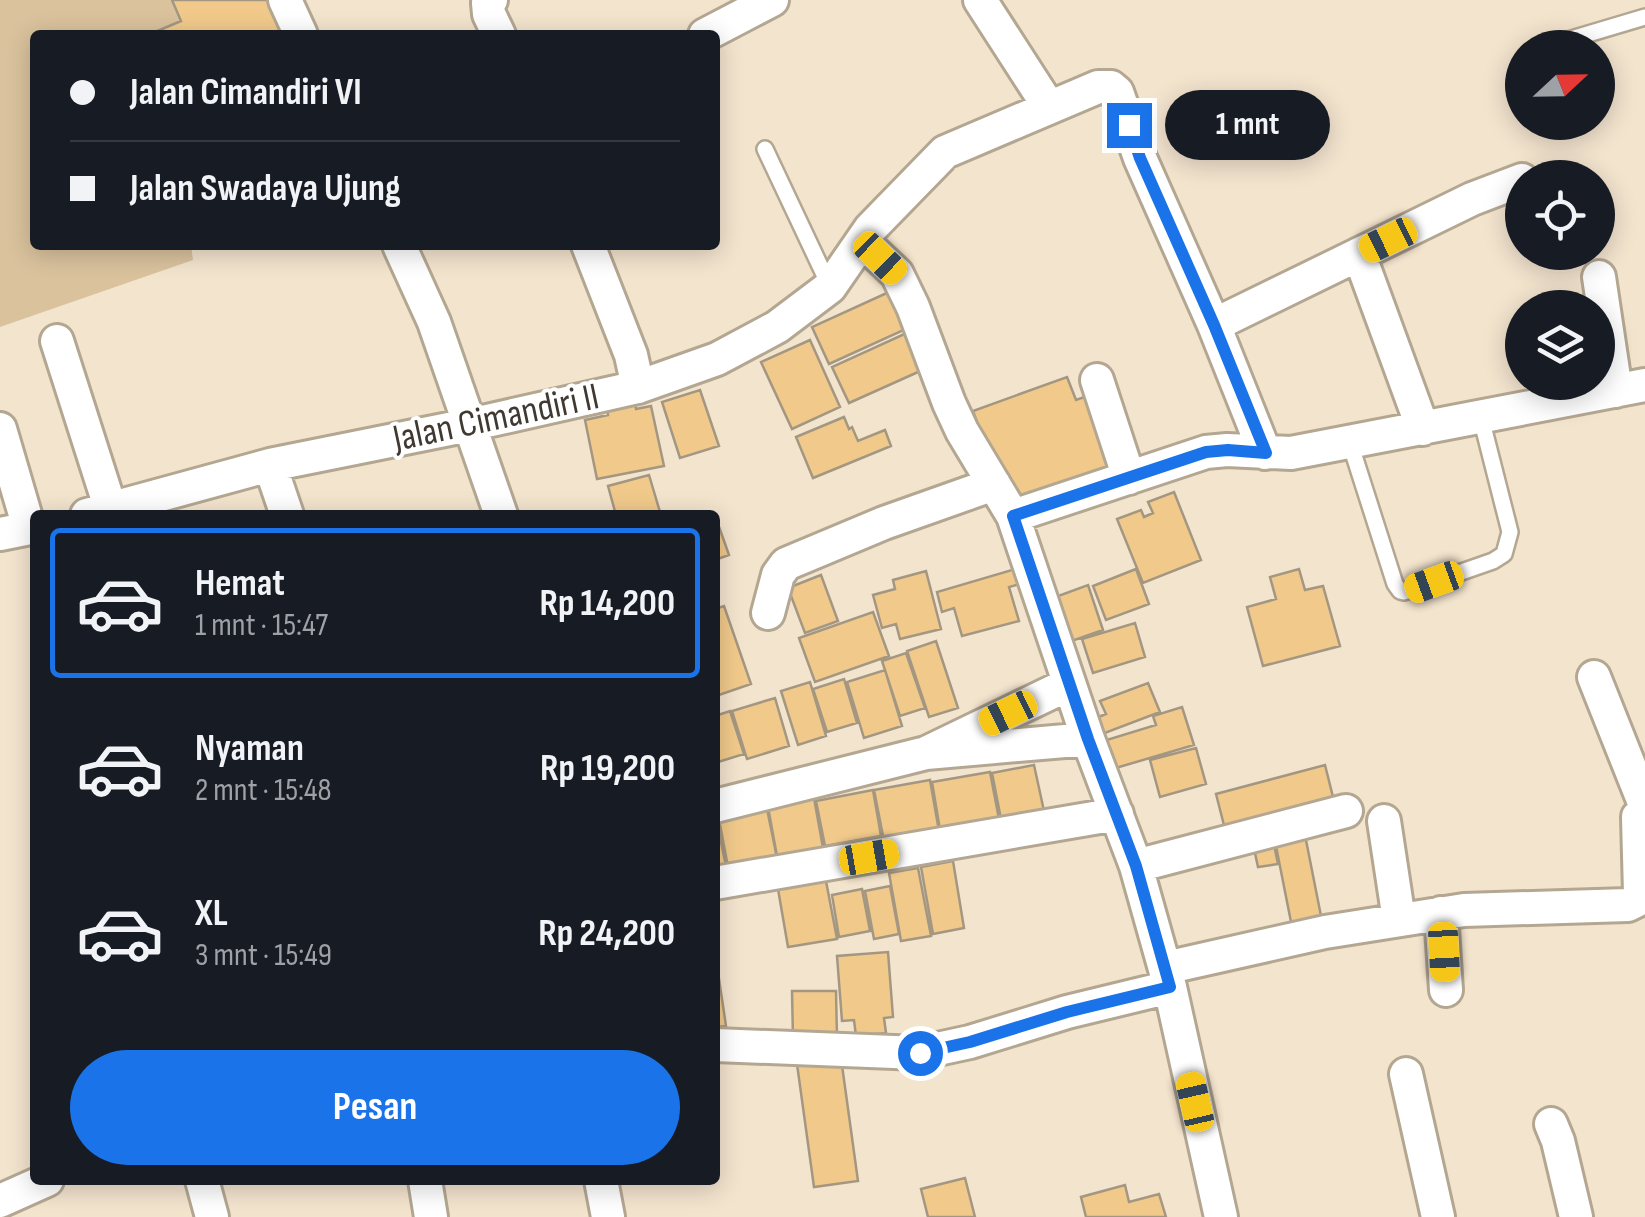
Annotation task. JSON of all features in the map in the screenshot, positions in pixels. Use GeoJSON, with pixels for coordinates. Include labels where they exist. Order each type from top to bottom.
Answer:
{"type":"FeatureCollection","features":[{"type":"Feature","properties":{"kind":"street"},"geometry":{"type":"LineString","coordinates":[[285,0],[299,30]]}},
{"type":"Feature","properties":{"kind":"street"},"geometry":{"type":"LineString","coordinates":[[715,30],[772,0]]}},
{"type":"Feature","properties":{"kind":"street"},"geometry":{"type":"LineString","coordinates":[[995,5],[1048,107]]}},
{"type":"Feature","properties":{"kind":"street","name":"Jalan Cimandiri II"},"geometry":{"type":"LineString","coordinates":[[106,510],[270,465],[638,386],[717,359],[777,327],[830,286],[870,229],[944,152],[1098,87],[1110,87],[1117,92],[1140,158],[1214,325]]}},
{"type":"Feature","properties":{"kind":"street"},"geometry":{"type":"LineString","coordinates":[[1266,453],[1214,325],[1472,199],[1505,188]]}},
{"type":"Feature","properties":{"kind":"street"},"geometry":{"type":"LineString","coordinates":[[862,241],[897,274],[962,431],[1013,516],[1088,739],[1136,866],[1167,977],[1221,1217]]}},
{"type":"Feature","properties":{"kind":"street"},"geometry":{"type":"LineString","coordinates":[[401,250],[434,322],[498,510]]}},
{"type":"Feature","properties":{"kind":"street"},"geometry":{"type":"LineString","coordinates":[[590,250],[631,356],[638,386]]}},
{"type":"Feature","properties":{"kind":"street"},"geometry":{"type":"LineString","coordinates":[[1359,254],[1423,429]]}},
{"type":"Feature","properties":{"kind":"street"},"geometry":{"type":"LineString","coordinates":[[1013,516],[1206,452],[1291,453],[1630,388],[1599,278]]}},
{"type":"Feature","properties":{"kind":"street"},"geometry":{"type":"LineString","coordinates":[[58,340],[99,510]]}},
{"type":"Feature","properties":{"kind":"street"},"geometry":{"type":"LineString","coordinates":[[1097,380],[1129,478]]}},
{"type":"Feature","properties":{"kind":"street"},"geometry":{"type":"LineString","coordinates":[[0,429],[21,530]]}},
{"type":"Feature","properties":{"kind":"street"},"geometry":{"type":"LineString","coordinates":[[270,465],[285,510]]}},
{"type":"Feature","properties":{"kind":"street"},"geometry":{"type":"LineString","coordinates":[[768,613],[778,574],[786,564],[884,523],[994,484]]}},
{"type":"Feature","properties":{"kind":"street"},"geometry":{"type":"LineString","coordinates":[[720,1046],[920,1053],[970,1042],[1167,977],[1324,932],[1464,910],[1636,902],[1640,894],[1638,816],[1645,808],[1594,677]]}},
{"type":"Feature","properties":{"kind":"street"},"geometry":{"type":"LineString","coordinates":[[926,753],[1069,684]]}},
{"type":"Feature","properties":{"kind":"street"},"geometry":{"type":"LineString","coordinates":[[1023,706],[1033,744]]}},
{"type":"Feature","properties":{"kind":"street"},"geometry":{"type":"LineString","coordinates":[[720,805],[926,753],[1088,739]]}},
{"type":"Feature","properties":{"kind":"street"},"geometry":{"type":"LineString","coordinates":[[1136,866],[1346,811]]}},
{"type":"Feature","properties":{"kind":"street"},"geometry":{"type":"LineString","coordinates":[[720,882],[1116,814]]}},
{"type":"Feature","properties":{"kind":"street"},"geometry":{"type":"LineString","coordinates":[[1384,821],[1398,920]]}},
{"type":"Feature","properties":{"kind":"street"},"geometry":{"type":"LineString","coordinates":[[1441,913],[1446,990]]}},
{"type":"Feature","properties":{"kind":"street"},"geometry":{"type":"LineString","coordinates":[[1406,1074],[1438,1217]]}},
{"type":"Feature","properties":{"kind":"street"},"geometry":{"type":"LineString","coordinates":[[1551,1124],[1576,1217]]}},
{"type":"Feature","properties":{"kind":"street"},"geometry":{"type":"LineString","coordinates":[[0,1201],[36,1185]]}},
{"type":"Feature","properties":{"kind":"street"},"geometry":{"type":"LineString","coordinates":[[203,1185],[212,1217]]}},
{"type":"Feature","properties":{"kind":"street"},"geometry":{"type":"LineString","coordinates":[[426,1185],[431,1217]]}},
{"type":"Feature","properties":{"kind":"street"},"geometry":{"type":"LineString","coordinates":[[601,1185],[608,1217]]}},
{"type":"Feature","properties":{"kind":"lane"},"geometry":{"type":"LineString","coordinates":[[1601,30],[1645,17]]}},
{"type":"Feature","properties":{"kind":"lane"},"geometry":{"type":"LineString","coordinates":[[765,149],[830,286]]}},
{"type":"Feature","properties":{"kind":"lane"},"geometry":{"type":"LineString","coordinates":[[1350,443],[1395,584],[1404,592],[1504,554],[1510,532],[1481,418]]}},
{"type":"Feature","properties":{"kind":"shaded area"},"geometry":{"type":"Polygon","coordinates":[[[0,0],[271,0],[284,30],[30,30],[30,250],[192,250],[193,260],[0,327],[0,0]]]}},
{"type":"Feature","properties":{"kind":"building"},"geometry":{"type":"Polygon","coordinates":[[[172,0],[267,0],[280,30],[160,30],[181,21],[172,0]]]}},
{"type":"Feature","properties":{"kind":"building"},"geometry":{"type":"Polygon","coordinates":[[[889,292],[906,329],[829,364],[812,327],[889,292]]]}},
{"type":"Feature","properties":{"kind":"building"},"geometry":{"type":"Polygon","coordinates":[[[911,331],[927,368],[849,403],[832,367],[911,331]]]}},
{"type":"Feature","properties":{"kind":"building"},"geometry":{"type":"Polygon","coordinates":[[[810,340],[840,407],[792,429],[761,362],[810,340]]]}},
{"type":"Feature","properties":{"kind":"building"},"geometry":{"type":"Polygon","coordinates":[[[1067,377],[1076,400],[1093,394],[1118,463],[1007,504],[973,411],[1067,377]]]}},
{"type":"Feature","properties":{"kind":"building"},"geometry":{"type":"Polygon","coordinates":[[[700,390],[719,446],[680,458],[662,402],[700,390]]]}},
{"type":"Feature","properties":{"kind":"building"},"geometry":{"type":"Polygon","coordinates":[[[634,399],[636,409],[651,406],[664,466],[597,479],[585,420],[608,415],[606,405],[634,399]]]}},
{"type":"Feature","properties":{"kind":"building"},"geometry":{"type":"Polygon","coordinates":[[[844,417],[858,441],[885,430],[891,446],[813,478],[796,437],[844,417]]]}},
{"type":"Feature","properties":{"kind":"building"},"geometry":{"type":"Polygon","coordinates":[[[649,475],[659,510],[615,510],[608,486],[649,475]]]}},
{"type":"Feature","properties":{"kind":"building"},"geometry":{"type":"Polygon","coordinates":[[[1174,492],[1201,560],[1143,583],[1117,519],[1141,510],[1144,517],[1153,513],[1148,502],[1174,492]]]}},
{"type":"Feature","properties":{"kind":"building"},"geometry":{"type":"Polygon","coordinates":[[[720,530],[729,555],[720,558],[720,530]]]}},
{"type":"Feature","properties":{"kind":"building"},"geometry":{"type":"Polygon","coordinates":[[[1019,568],[1023,583],[1009,587],[1019,621],[962,636],[954,608],[942,612],[937,592],[1019,568]]]}},
{"type":"Feature","properties":{"kind":"building"},"geometry":{"type":"Polygon","coordinates":[[[1136,569],[1149,604],[1106,620],[1093,586],[1136,569]]]}},
{"type":"Feature","properties":{"kind":"building"},"geometry":{"type":"Polygon","coordinates":[[[1299,569],[1305,590],[1323,586],[1340,646],[1263,666],[1247,607],[1276,599],[1270,577],[1299,569]]]}},
{"type":"Feature","properties":{"kind":"building"},"geometry":{"type":"Polygon","coordinates":[[[926,571],[941,629],[900,639],[896,624],[882,628],[873,595],[895,589],[893,580],[926,571]]]}},
{"type":"Feature","properties":{"kind":"building"},"geometry":{"type":"Polygon","coordinates":[[[821,575],[838,621],[805,633],[788,588],[821,575]]]}},
{"type":"Feature","properties":{"kind":"building"},"geometry":{"type":"Polygon","coordinates":[[[1088,585],[1103,630],[1066,643],[1050,599],[1088,585]]]}},
{"type":"Feature","properties":{"kind":"building"},"geometry":{"type":"Polygon","coordinates":[[[724,606],[751,684],[720,695],[720,607],[724,606]]]}},
{"type":"Feature","properties":{"kind":"building"},"geometry":{"type":"Polygon","coordinates":[[[873,612],[889,656],[815,682],[799,638],[873,612]]]}},
{"type":"Feature","properties":{"kind":"building"},"geometry":{"type":"Polygon","coordinates":[[[1135,623],[1145,657],[1093,673],[1082,639],[1135,623]]]}},
{"type":"Feature","properties":{"kind":"building"},"geometry":{"type":"Polygon","coordinates":[[[936,641],[958,708],[929,717],[907,651],[936,641]]]}},
{"type":"Feature","properties":{"kind":"building"},"geometry":{"type":"Polygon","coordinates":[[[906,653],[925,708],[900,716],[882,661],[906,653]]]}},
{"type":"Feature","properties":{"kind":"building"},"geometry":{"type":"Polygon","coordinates":[[[885,670],[902,726],[864,738],[847,682],[885,670]]]}},
{"type":"Feature","properties":{"kind":"building"},"geometry":{"type":"Polygon","coordinates":[[[844,679],[857,723],[827,732],[813,689],[844,679]]]}},
{"type":"Feature","properties":{"kind":"building"},"geometry":{"type":"Polygon","coordinates":[[[810,682],[826,736],[798,745],[781,691],[810,682]]]}},
{"type":"Feature","properties":{"kind":"building"},"geometry":{"type":"Polygon","coordinates":[[[1148,683],[1160,712],[1097,736],[1091,720],[1106,714],[1100,701],[1148,683]]]}},
{"type":"Feature","properties":{"kind":"building"},"geometry":{"type":"Polygon","coordinates":[[[775,698],[789,746],[747,759],[732,711],[775,698]]]}},
{"type":"Feature","properties":{"kind":"building"},"geometry":{"type":"Polygon","coordinates":[[[1182,707],[1194,745],[1109,770],[1100,742],[1156,725],[1153,716],[1182,707]]]}},
{"type":"Feature","properties":{"kind":"building"},"geometry":{"type":"Polygon","coordinates":[[[730,711],[744,754],[720,761],[720,714],[730,711]]]}},
{"type":"Feature","properties":{"kind":"building"},"geometry":{"type":"Polygon","coordinates":[[[1196,748],[1206,784],[1160,797],[1150,760],[1196,748]]]}},
{"type":"Feature","properties":{"kind":"building"},"geometry":{"type":"Polygon","coordinates":[[[1034,765],[1044,811],[1001,819],[992,773],[1034,765]]]}},
{"type":"Feature","properties":{"kind":"building"},"geometry":{"type":"Polygon","coordinates":[[[1325,765],[1336,809],[1227,837],[1216,794],[1325,765]]]}},
{"type":"Feature","properties":{"kind":"building"},"geometry":{"type":"Polygon","coordinates":[[[990,772],[999,819],[940,830],[932,782],[990,772]]]}},
{"type":"Feature","properties":{"kind":"building"},"geometry":{"type":"Polygon","coordinates":[[[930,780],[939,831],[884,841],[874,790],[930,780]]]}},
{"type":"Feature","properties":{"kind":"building"},"geometry":{"type":"Polygon","coordinates":[[[873,790],[881,836],[825,846],[816,801],[873,790]]]}},
{"type":"Feature","properties":{"kind":"building"},"geometry":{"type":"Polygon","coordinates":[[[814,798],[823,848],[777,856],[768,807],[814,798]]]}},
{"type":"Feature","properties":{"kind":"building"},"geometry":{"type":"Polygon","coordinates":[[[766,804],[777,858],[728,867],[720,814],[766,804]]]}},
{"type":"Feature","properties":{"kind":"building"},"geometry":{"type":"Polygon","coordinates":[[[1304,830],[1322,921],[1292,927],[1274,836],[1304,830]]]}},
{"type":"Feature","properties":{"kind":"building"},"geometry":{"type":"Polygon","coordinates":[[[720,838],[726,866],[720,867],[720,838]]]}},
{"type":"Feature","properties":{"kind":"building"},"geometry":{"type":"Polygon","coordinates":[[[1273,840],[1278,864],[1258,867],[1253,844],[1273,840]]]}},
{"type":"Feature","properties":{"kind":"building"},"geometry":{"type":"Polygon","coordinates":[[[953,861],[964,928],[933,934],[921,867],[953,861]]]}},
{"type":"Feature","properties":{"kind":"building"},"geometry":{"type":"Polygon","coordinates":[[[918,868],[931,936],[901,941],[889,873],[918,868]]]}},
{"type":"Feature","properties":{"kind":"building"},"geometry":{"type":"Polygon","coordinates":[[[826,881],[837,939],[788,947],[778,889],[826,881]]]}},
{"type":"Feature","properties":{"kind":"building"},"geometry":{"type":"Polygon","coordinates":[[[890,886],[899,934],[874,939],[865,891],[890,886]]]}},
{"type":"Feature","properties":{"kind":"building"},"geometry":{"type":"Polygon","coordinates":[[[862,889],[870,931],[839,937],[832,895],[862,889]]]}},
{"type":"Feature","properties":{"kind":"building"},"geometry":{"type":"Polygon","coordinates":[[[888,952],[893,1017],[884,1018],[886,1033],[856,1036],[854,1020],[842,1021],[837,956],[888,952]]]}},
{"type":"Feature","properties":{"kind":"building"},"geometry":{"type":"Polygon","coordinates":[[[720,986],[726,1026],[720,1027],[720,986]]]}},
{"type":"Feature","properties":{"kind":"building"},"geometry":{"type":"Polygon","coordinates":[[[792,991],[836,991],[837,1038],[793,1039],[792,991]]]}},
{"type":"Feature","properties":{"kind":"building"},"geometry":{"type":"Polygon","coordinates":[[[841,1058],[858,1181],[814,1187],[797,1064],[841,1058]]]}},
{"type":"Feature","properties":{"kind":"building"},"geometry":{"type":"Polygon","coordinates":[[[965,1178],[975,1217],[928,1217],[921,1189],[965,1178]]]}},
{"type":"Feature","properties":{"kind":"building"},"geometry":{"type":"Polygon","coordinates":[[[1125,1185],[1129,1202],[1159,1194],[1166,1217],[1086,1217],[1081,1197],[1125,1185]]]}},
{"type":"Feature","properties":{"kind":"route"},"geometry":{"type":"LineString","coordinates":[[920,1053],[1170,987],[1136,866],[1088,739],[1013,516],[1206,452],[1266,453],[1129,125]]}}]}
